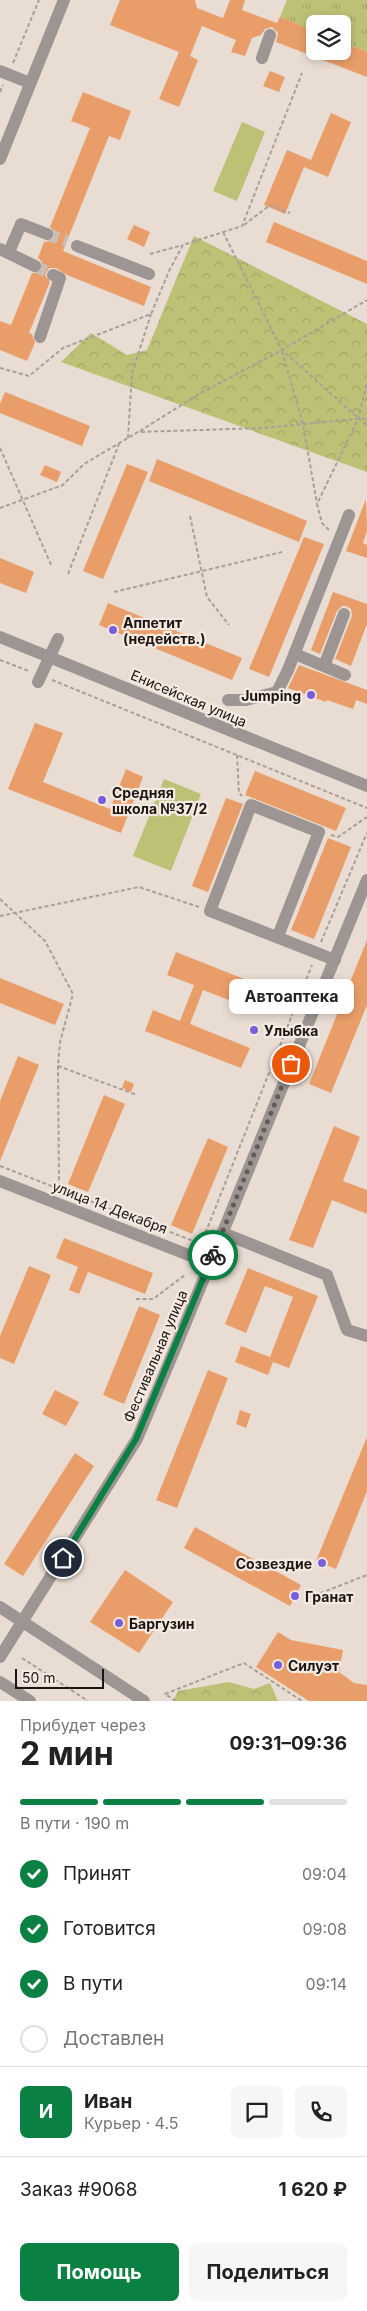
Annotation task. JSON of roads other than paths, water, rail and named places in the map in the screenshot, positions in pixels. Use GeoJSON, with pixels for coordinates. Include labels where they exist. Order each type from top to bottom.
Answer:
{"type":"FeatureCollection","features":[{"type":"Feature","properties":{"kind":"street"},"geometry":{"type":"LineString","coordinates":[[0,159],[64,0]]}},
{"type":"Feature","properties":{"kind":"street"},"geometry":{"type":"LineString","coordinates":[[262,58],[270,35]]}},
{"type":"Feature","properties":{"kind":"street"},"geometry":{"type":"LineString","coordinates":[[4,72],[30,83]]}},
{"type":"Feature","properties":{"kind":"street"},"geometry":{"type":"LineString","coordinates":[[35,266],[5,250],[21,224],[47,234]]}},
{"type":"Feature","properties":{"kind":"street"},"geometry":{"type":"LineString","coordinates":[[77,246],[149,274]]}},
{"type":"Feature","properties":{"kind":"street"},"geometry":{"type":"LineString","coordinates":[[40,337],[60,278],[53,275]]}},
{"type":"Feature","properties":{"kind":"street"},"geometry":{"type":"LineString","coordinates":[[228,700],[246,700],[277,692],[295,654],[349,515]]}},
{"type":"Feature","properties":{"kind":"street"},"geometry":{"type":"LineString","coordinates":[[324,666],[344,614]]}},
{"type":"Feature","properties":{"kind":"street","name":"Енисейская улица"},"geometry":{"type":"LineString","coordinates":[[0,638],[367,786]]}},
{"type":"Feature","properties":{"kind":"street"},"geometry":{"type":"LineString","coordinates":[[39,679],[58,639]]}},
{"type":"Feature","properties":{"kind":"street"},"geometry":{"type":"LineString","coordinates":[[295,654],[345,675]]}},
{"type":"Feature","properties":{"kind":"street"},"geometry":{"type":"LineString","coordinates":[[278,936],[318,832],[250,805],[210,911],[278,936],[335,960]]}},
{"type":"Feature","properties":{"kind":"street","name":"Фестивальная улица"},"geometry":{"type":"LineString","coordinates":[[0,1657],[136,1439],[223,1233],[367,880]]}},
{"type":"Feature","properties":{"kind":"street","name":"улица 14 Декабря"},"geometry":{"type":"LineString","coordinates":[[0,1181],[209,1263]]}},
{"type":"Feature","properties":{"kind":"street"},"geometry":{"type":"LineString","coordinates":[[223,1233],[327,1275],[347,1330],[367,1336]]}},
{"type":"Feature","properties":{"kind":"street"},"geometry":{"type":"LineString","coordinates":[[0,1607],[144,1701]]}},
{"type":"Feature","properties":{"kind":"street"},"geometry":{"type":"LineString","coordinates":[[0,1682],[30,1701]]}},
{"type":"Feature","properties":{"kind":"tunnel"},"geometry":{"type":"LineString","coordinates":[[47,234],[67,241]]}},
{"type":"Feature","properties":{"kind":"tunnel"},"geometry":{"type":"LineString","coordinates":[[35,266],[53,275]]}},
{"type":"Feature","properties":{"kind":"place","name":"Аппетит (недейств.)"},"geometry":{"type":"Point","coordinates":[113,630]}},
{"type":"Feature","properties":{"kind":"place","name":"Jumping"},"geometry":{"type":"Point","coordinates":[311,695]}},
{"type":"Feature","properties":{"kind":"place","name":"Средняя школа №37/2"},"geometry":{"type":"Point","coordinates":[102,800]}},
{"type":"Feature","properties":{"kind":"place","name":"Улыбка"},"geometry":{"type":"Point","coordinates":[254,1030]}},
{"type":"Feature","properties":{"kind":"place","name":"Автоаптека"},"geometry":{"type":"Point","coordinates":[291,1064]}},
{"type":"Feature","properties":{"kind":"place","name":"Созвездие"},"geometry":{"type":"Point","coordinates":[322,1563]}},
{"type":"Feature","properties":{"kind":"place","name":"Гранат"},"geometry":{"type":"Point","coordinates":[295,1596]}},
{"type":"Feature","properties":{"kind":"place","name":"Баргузин"},"geometry":{"type":"Point","coordinates":[119,1623]}},
{"type":"Feature","properties":{"kind":"place","name":"Силуэт"},"geometry":{"type":"Point","coordinates":[278,1665]}}]}
